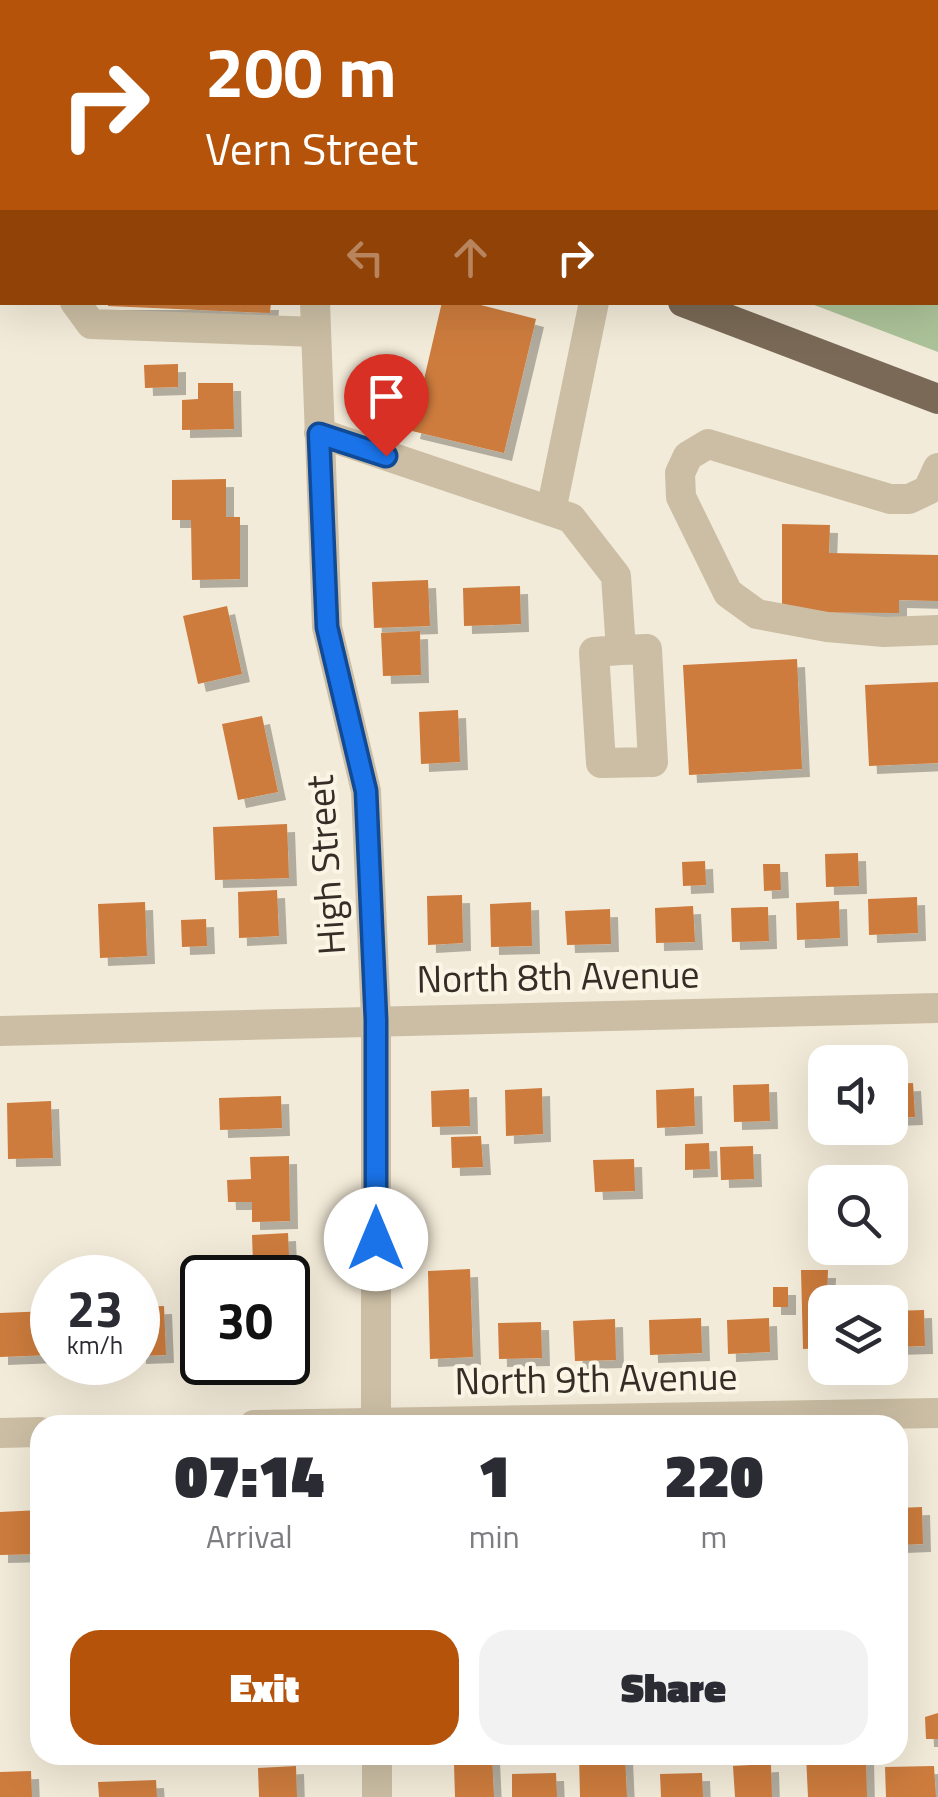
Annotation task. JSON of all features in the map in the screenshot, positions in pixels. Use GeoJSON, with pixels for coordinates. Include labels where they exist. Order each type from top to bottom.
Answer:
{"type":"FeatureCollection","features":[{"type":"Feature","properties":{"kind":"main road"},"geometry":{"type":"LineString","coordinates":[[692,305],[938,399]]}},
{"type":"Feature","properties":{"kind":"street"},"geometry":{"type":"LineString","coordinates":[[76,305],[91,324],[316,318]]}},
{"type":"Feature","properties":{"kind":"street"},"geometry":{"type":"LineString","coordinates":[[552,511],[593,305]]}},
{"type":"Feature","properties":{"kind":"street","name":"High Street"},"geometry":{"type":"LineString","coordinates":[[316,318],[327,627],[366,791],[376,1020],[376,1415]]}},
{"type":"Feature","properties":{"kind":"street"},"geometry":{"type":"LineString","coordinates":[[319,434],[570,518],[616,576],[621,650]]}},
{"type":"Feature","properties":{"kind":"street"},"geometry":{"type":"LineString","coordinates":[[935,484],[908,499],[890,499],[708,444],[688,456],[680,472],[681,497],[728,592],[757,614],[827,627],[884,632],[938,630]]}},
{"type":"Feature","properties":{"kind":"street","name":"North 8th Avenue"},"geometry":{"type":"LineString","coordinates":[[0,1031],[938,1008]]}},
{"type":"Feature","properties":{"kind":"street","name":"North 9th Avenue"},"geometry":{"type":"LineString","coordinates":[[826,1415],[938,1413]]}},
{"type":"Feature","properties":{"kind":"street"},"geometry":{"type":"LineString","coordinates":[[0,1433],[30,1432]]}},
{"type":"Feature","properties":{"kind":"street"},"geometry":{"type":"LineString","coordinates":[[377,1765],[377,1797]]}},
{"type":"Feature","properties":{"kind":"green space"},"geometry":{"type":"Polygon","coordinates":[[[814,305],[938,305],[938,352],[814,305]]]}},
{"type":"Feature","properties":{"kind":"building"},"geometry":{"type":"Polygon","coordinates":[[[108,305],[271,305],[270,313],[108,305]]]}},
{"type":"Feature","properties":{"kind":"building"},"geometry":{"type":"Polygon","coordinates":[[[441,305],[481,305],[536,319],[504,453],[412,431],[441,305]]]}},
{"type":"Feature","properties":{"kind":"building"},"geometry":{"type":"Polygon","coordinates":[[[178,364],[178,387],[145,388],[144,365],[178,364]]]}},
{"type":"Feature","properties":{"kind":"building"},"geometry":{"type":"Polygon","coordinates":[[[198,383],[233,383],[234,429],[182,430],[182,400],[198,399],[198,383]]]}},
{"type":"Feature","properties":{"kind":"building"},"geometry":{"type":"Polygon","coordinates":[[[226,479],[226,517],[240,517],[240,579],[192,580],[191,520],[172,520],[172,480],[226,479]]]}},
{"type":"Feature","properties":{"kind":"building"},"geometry":{"type":"Polygon","coordinates":[[[782,524],[830,525],[829,553],[938,555],[938,601],[899,600],[899,613],[782,612],[782,524]]]}},
{"type":"Feature","properties":{"kind":"building"},"geometry":{"type":"Polygon","coordinates":[[[428,580],[430,626],[374,628],[372,582],[428,580]]]}},
{"type":"Feature","properties":{"kind":"building"},"geometry":{"type":"Polygon","coordinates":[[[520,586],[521,624],[464,626],[463,588],[520,586]]]}},
{"type":"Feature","properties":{"kind":"building"},"geometry":{"type":"Polygon","coordinates":[[[227,606],[242,674],[198,684],[183,616],[227,606]]]}},
{"type":"Feature","properties":{"kind":"building"},"geometry":{"type":"Polygon","coordinates":[[[420,631],[421,675],[383,676],[381,633],[420,631]]]}},
{"type":"Feature","properties":{"kind":"building"},"geometry":{"type":"Polygon","coordinates":[[[797,659],[802,769],[689,775],[683,665],[797,659]]]}},
{"type":"Feature","properties":{"kind":"building"},"geometry":{"type":"Polygon","coordinates":[[[938,682],[938,763],[869,766],[865,685],[938,682]]]}},
{"type":"Feature","properties":{"kind":"building"},"geometry":{"type":"Polygon","coordinates":[[[458,710],[460,762],[421,764],[419,712],[458,710]]]}},
{"type":"Feature","properties":{"kind":"building"},"geometry":{"type":"Polygon","coordinates":[[[262,716],[278,792],[238,800],[222,724],[262,716]]]}},
{"type":"Feature","properties":{"kind":"building"},"geometry":{"type":"Polygon","coordinates":[[[287,824],[289,878],[215,880],[213,827],[287,824]]]}},
{"type":"Feature","properties":{"kind":"building"},"geometry":{"type":"Polygon","coordinates":[[[858,853],[859,886],[826,887],[825,854],[858,853]]]}},
{"type":"Feature","properties":{"kind":"building"},"geometry":{"type":"Polygon","coordinates":[[[705,861],[706,885],[683,886],[682,862],[705,861]]]}},
{"type":"Feature","properties":{"kind":"building"},"geometry":{"type":"Polygon","coordinates":[[[763,864],[780,864],[781,890],[764,891],[763,864]]]}},
{"type":"Feature","properties":{"kind":"building"},"geometry":{"type":"Polygon","coordinates":[[[277,890],[279,936],[239,938],[238,892],[277,890]]]}},
{"type":"Feature","properties":{"kind":"building"},"geometry":{"type":"Polygon","coordinates":[[[462,895],[463,943],[428,945],[427,896],[462,895]]]}},
{"type":"Feature","properties":{"kind":"building"},"geometry":{"type":"Polygon","coordinates":[[[917,897],[918,933],[869,935],[868,899],[917,897]]]}},
{"type":"Feature","properties":{"kind":"building"},"geometry":{"type":"Polygon","coordinates":[[[839,901],[840,938],[797,940],[796,903],[839,901]]]}},
{"type":"Feature","properties":{"kind":"building"},"geometry":{"type":"Polygon","coordinates":[[[145,902],[147,956],[100,958],[98,904],[145,902]]]}},
{"type":"Feature","properties":{"kind":"building"},"geometry":{"type":"Polygon","coordinates":[[[531,902],[532,946],[491,947],[490,904],[531,902]]]}},
{"type":"Feature","properties":{"kind":"building"},"geometry":{"type":"Polygon","coordinates":[[[693,906],[695,942],[656,943],[655,908],[693,906]]]}},
{"type":"Feature","properties":{"kind":"building"},"geometry":{"type":"Polygon","coordinates":[[[768,907],[769,941],[732,942],[731,908],[768,907]]]}},
{"type":"Feature","properties":{"kind":"building"},"geometry":{"type":"Polygon","coordinates":[[[610,909],[611,944],[567,945],[565,911],[610,909]]]}},
{"type":"Feature","properties":{"kind":"building"},"geometry":{"type":"Polygon","coordinates":[[[206,919],[207,946],[182,947],[181,920],[206,919]]]}},
{"type":"Feature","properties":{"kind":"building"},"geometry":{"type":"Polygon","coordinates":[[[908,1083],[913,1083],[915,1117],[908,1117],[908,1083]]]}},
{"type":"Feature","properties":{"kind":"building"},"geometry":{"type":"Polygon","coordinates":[[[769,1084],[770,1121],[734,1122],[733,1085],[769,1084]]]}},
{"type":"Feature","properties":{"kind":"building"},"geometry":{"type":"Polygon","coordinates":[[[542,1088],[543,1134],[506,1136],[505,1090],[542,1088]]]}},
{"type":"Feature","properties":{"kind":"building"},"geometry":{"type":"Polygon","coordinates":[[[694,1088],[695,1126],[657,1128],[656,1090],[694,1088]]]}},
{"type":"Feature","properties":{"kind":"building"},"geometry":{"type":"Polygon","coordinates":[[[469,1089],[470,1126],[432,1127],[431,1091],[469,1089]]]}},
{"type":"Feature","properties":{"kind":"building"},"geometry":{"type":"Polygon","coordinates":[[[281,1096],[282,1128],[220,1130],[219,1098],[281,1096]]]}},
{"type":"Feature","properties":{"kind":"building"},"geometry":{"type":"Polygon","coordinates":[[[51,1101],[53,1158],[8,1159],[7,1103],[51,1101]]]}},
{"type":"Feature","properties":{"kind":"building"},"geometry":{"type":"Polygon","coordinates":[[[481,1136],[483,1167],[452,1168],[451,1137],[481,1136]]]}},
{"type":"Feature","properties":{"kind":"building"},"geometry":{"type":"Polygon","coordinates":[[[709,1143],[710,1169],[685,1170],[685,1144],[709,1143]]]}},
{"type":"Feature","properties":{"kind":"building"},"geometry":{"type":"Polygon","coordinates":[[[753,1146],[754,1179],[721,1180],[720,1147],[753,1146]]]}},
{"type":"Feature","properties":{"kind":"building"},"geometry":{"type":"Polygon","coordinates":[[[289,1156],[290,1221],[252,1222],[252,1202],[228,1202],[227,1180],[251,1179],[250,1157],[289,1156]]]}},
{"type":"Feature","properties":{"kind":"building"},"geometry":{"type":"Polygon","coordinates":[[[634,1159],[635,1191],[595,1192],[593,1160],[634,1159]]]}},
{"type":"Feature","properties":{"kind":"building"},"geometry":{"type":"Polygon","coordinates":[[[288,1233],[289,1255],[253,1255],[252,1235],[288,1233]]]}},
{"type":"Feature","properties":{"kind":"building"},"geometry":{"type":"Polygon","coordinates":[[[470,1269],[473,1357],[430,1359],[428,1271],[470,1269]]]}},
{"type":"Feature","properties":{"kind":"building"},"geometry":{"type":"Polygon","coordinates":[[[801,1270],[828,1270],[827,1285],[808,1285],[808,1349],[803,1349],[801,1270]]]}},
{"type":"Feature","properties":{"kind":"building"},"geometry":{"type":"Polygon","coordinates":[[[773,1287],[788,1287],[788,1307],[773,1307],[773,1287]]]}},
{"type":"Feature","properties":{"kind":"building"},"geometry":{"type":"Polygon","coordinates":[[[160,1306],[164,1306],[166,1355],[160,1355],[160,1306]]]}},
{"type":"Feature","properties":{"kind":"building"},"geometry":{"type":"Polygon","coordinates":[[[908,1310],[924,1310],[925,1346],[908,1346],[908,1310]]]}},
{"type":"Feature","properties":{"kind":"building"},"geometry":{"type":"Polygon","coordinates":[[[30,1312],[30,1356],[0,1357],[0,1313],[30,1312]]]}},
{"type":"Feature","properties":{"kind":"building"},"geometry":{"type":"Polygon","coordinates":[[[701,1318],[702,1353],[650,1355],[649,1320],[701,1318]]]}},
{"type":"Feature","properties":{"kind":"building"},"geometry":{"type":"Polygon","coordinates":[[[769,1318],[770,1352],[728,1354],[727,1320],[769,1318]]]}},
{"type":"Feature","properties":{"kind":"building"},"geometry":{"type":"Polygon","coordinates":[[[615,1319],[616,1360],[575,1361],[573,1321],[615,1319]]]}},
{"type":"Feature","properties":{"kind":"building"},"geometry":{"type":"Polygon","coordinates":[[[541,1322],[542,1358],[499,1359],[498,1323],[541,1322]]]}},
{"type":"Feature","properties":{"kind":"building"},"geometry":{"type":"Polygon","coordinates":[[[922,1507],[923,1544],[908,1545],[908,1508],[922,1507]]]}},
{"type":"Feature","properties":{"kind":"building"},"geometry":{"type":"Polygon","coordinates":[[[30,1510],[30,1554],[0,1555],[0,1512],[30,1510]]]}},
{"type":"Feature","properties":{"kind":"building"},"geometry":{"type":"Polygon","coordinates":[[[938,1713],[938,1739],[926,1739],[925,1717],[938,1713]]]}},
{"type":"Feature","properties":{"kind":"building"},"geometry":{"type":"Polygon","coordinates":[[[454,1765],[492,1765],[494,1797],[455,1797],[454,1765]]]}},
{"type":"Feature","properties":{"kind":"building"},"geometry":{"type":"Polygon","coordinates":[[[579,1765],[625,1765],[627,1797],[580,1797],[579,1765]]]}},
{"type":"Feature","properties":{"kind":"building"},"geometry":{"type":"Polygon","coordinates":[[[771,1765],[772,1797],[735,1797],[733,1766],[771,1765]]]}},
{"type":"Feature","properties":{"kind":"building"},"geometry":{"type":"Polygon","coordinates":[[[806,1765],[866,1765],[867,1797],[808,1797],[806,1765]]]}},
{"type":"Feature","properties":{"kind":"building"},"geometry":{"type":"Polygon","coordinates":[[[296,1766],[297,1797],[259,1797],[258,1768],[296,1766]]]}},
{"type":"Feature","properties":{"kind":"building"},"geometry":{"type":"Polygon","coordinates":[[[934,1766],[936,1797],[886,1797],[885,1767],[934,1766]]]}},
{"type":"Feature","properties":{"kind":"building"},"geometry":{"type":"Polygon","coordinates":[[[31,1771],[32,1797],[0,1797],[0,1772],[31,1771]]]}},
{"type":"Feature","properties":{"kind":"building"},"geometry":{"type":"Polygon","coordinates":[[[556,1773],[557,1797],[512,1797],[512,1774],[556,1773]]]}},
{"type":"Feature","properties":{"kind":"building"},"geometry":{"type":"Polygon","coordinates":[[[702,1773],[703,1797],[661,1797],[660,1774],[702,1773]]]}},
{"type":"Feature","properties":{"kind":"building"},"geometry":{"type":"Polygon","coordinates":[[[156,1780],[157,1797],[99,1797],[98,1782],[156,1780]]]}},
{"type":"Feature","properties":{"kind":"route"},"geometry":{"type":"LineString","coordinates":[[376,1239],[376,1020],[366,791],[327,627],[319,434],[386,456]]}}]}
